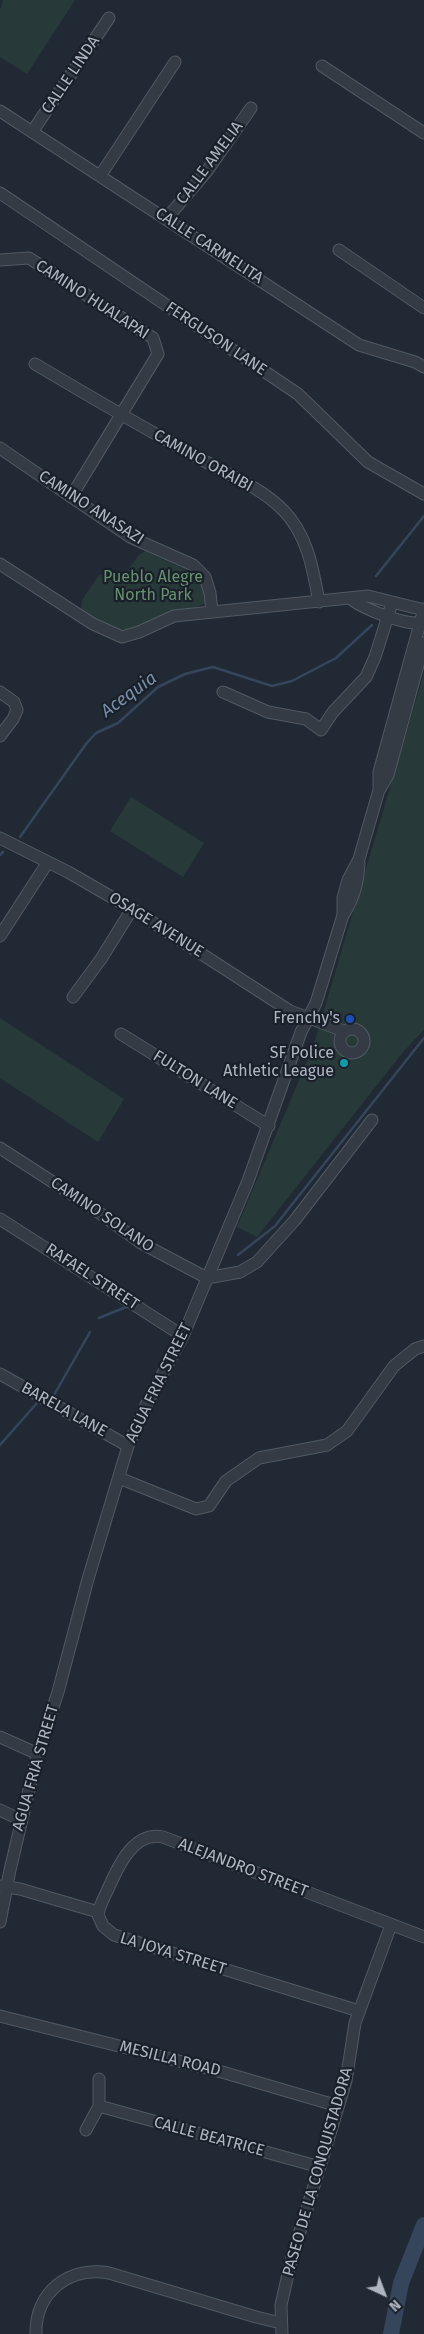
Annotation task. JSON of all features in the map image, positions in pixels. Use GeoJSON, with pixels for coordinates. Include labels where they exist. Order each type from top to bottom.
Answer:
{"type":"FeatureCollection","features":[{"type":"Feature","properties":{"kind":"street","name":"CALLE LINDA"},"geometry":{"type":"LineString","coordinates":[[32,132],[109,18]]}},
{"type":"Feature","properties":{"kind":"street"},"geometry":{"type":"LineString","coordinates":[[100,176],[175,62]]}},
{"type":"Feature","properties":{"kind":"street"},"geometry":{"type":"LineString","coordinates":[[322,66],[424,133]]}},
{"type":"Feature","properties":{"kind":"street","name":"CALLE AMELIA"},"geometry":{"type":"LineString","coordinates":[[167,218],[207,171],[251,108]]}},
{"type":"Feature","properties":{"kind":"street","name":"CALLE CARMELITA"},"geometry":{"type":"LineString","coordinates":[[0,111],[167,218],[359,345],[415,362],[424,367]]}},
{"type":"Feature","properties":{"kind":"street","name":"FERGUSON LANE"},"geometry":{"type":"LineString","coordinates":[[0,193],[298,394],[368,462],[424,494]]}},
{"type":"Feature","properties":{"kind":"street"},"geometry":{"type":"LineString","coordinates":[[339,250],[424,308]]}},
{"type":"Feature","properties":{"kind":"street","name":"CAMINO HUALAPAI"},"geometry":{"type":"LineString","coordinates":[[0,260],[29,258],[153,338],[158,354],[72,497]]}},
{"type":"Feature","properties":{"kind":"street","name":"CAMINO ORAIBI"},"geometry":{"type":"LineString","coordinates":[[35,364],[122,416],[260,492],[284,511],[301,534],[319,602]]}},
{"type":"Feature","properties":{"kind":"street","name":"CAMINO ANASAZI"},"geometry":{"type":"LineString","coordinates":[[0,448],[130,537],[193,565],[205,577],[210,593],[212,612]]}},
{"type":"Feature","properties":{"kind":"street"},"geometry":{"type":"LineString","coordinates":[[0,564],[93,624],[122,637],[139,632],[174,616],[368,596],[424,609]]}},
{"type":"Feature","properties":{"kind":"street"},"geometry":{"type":"LineString","coordinates":[[351,599],[363,608],[388,616],[422,623]]}},
{"type":"Feature","properties":{"kind":"street"},"geometry":{"type":"LineString","coordinates":[[223,692],[268,712],[306,719],[320,730],[332,712],[366,676],[375,657],[392,602]]}},
{"type":"Feature","properties":{"kind":"street","name":"AGUA FRIA STREET"},"geometry":{"type":"LineString","coordinates":[[0,1922],[3,1886],[38,1754],[58,1692],[128,1446],[146,1405],[183,1336],[248,1181],[302,1032],[316,1003],[343,915],[352,900],[358,883],[359,859],[379,790],[379,772],[422,623],[424,609]]}},
{"type":"Feature","properties":{"kind":"street","name":"AGUA FRIA STREET"},"geometry":{"type":"LineString","coordinates":[[379,790],[388,776],[424,643]]}},
{"type":"Feature","properties":{"kind":"street"},"geometry":{"type":"LineString","coordinates":[[0,692],[14,702],[18,710],[0,736]]}},
{"type":"Feature","properties":{"kind":"street","name":"OSAGE AVENUE"},"geometry":{"type":"LineString","coordinates":[[3,840],[68,872],[132,909],[290,1011],[344,1031]]}},
{"type":"Feature","properties":{"kind":"street"},"geometry":{"type":"LineString","coordinates":[[0,936],[48,862]]}},
{"type":"Feature","properties":{"kind":"street"},"geometry":{"type":"LineString","coordinates":[[73,997],[101,959],[132,909]]}},
{"type":"Feature","properties":{"kind":"street","name":"FULTON LANE"},"geometry":{"type":"LineString","coordinates":[[121,1034],[269,1126]]}},
{"type":"Feature","properties":{"kind":"street"},"geometry":{"type":"LineString","coordinates":[[207,1278],[240,1272],[257,1262],[295,1220],[372,1120]]}},
{"type":"Feature","properties":{"kind":"street","name":"CAMINO SOLANO"},"geometry":{"type":"LineString","coordinates":[[0,1148],[90,1206],[141,1243],[207,1278]]}},
{"type":"Feature","properties":{"kind":"street","name":"RAFAEL STREET"},"geometry":{"type":"LineString","coordinates":[[0,1219],[183,1336]]}},
{"type":"Feature","properties":{"kind":"street"},"geometry":{"type":"LineString","coordinates":[[119,1478],[196,1509],[209,1506],[226,1481],[259,1458],[327,1445],[347,1431],[394,1366],[416,1349],[424,1346]]}},
{"type":"Feature","properties":{"kind":"street","name":"BARELA LANE"},"geometry":{"type":"LineString","coordinates":[[0,1374],[128,1446]]}},
{"type":"Feature","properties":{"kind":"street"},"geometry":{"type":"LineString","coordinates":[[0,1737],[38,1754]]}},
{"type":"Feature","properties":{"kind":"street"},"geometry":{"type":"LineString","coordinates":[[0,1810],[21,1820]]}},
{"type":"Feature","properties":{"kind":"street","name":"ALEJANDRO STREET"},"geometry":{"type":"LineString","coordinates":[[98,1912],[123,1860],[142,1840],[158,1836],[424,1937]]}},
{"type":"Feature","properties":{"kind":"street"},"geometry":{"type":"LineString","coordinates":[[3,1886],[98,1912]]}},
{"type":"Feature","properties":{"kind":"street","name":"LA JOYA STREET"},"geometry":{"type":"LineString","coordinates":[[98,1912],[98,1918],[103,1926],[110,1933],[122,1939],[359,2011]]}},
{"type":"Feature","properties":{"kind":"street","name":"PASEO DE LA CONQUISTADORA"},"geometry":{"type":"LineString","coordinates":[[282,2328],[285,2286],[346,2081],[359,2011],[391,1925]]}},
{"type":"Feature","properties":{"kind":"street","name":"MESILLA ROAD"},"geometry":{"type":"LineString","coordinates":[[0,2016],[222,2072],[338,2106]]}},
{"type":"Feature","properties":{"kind":"street"},"geometry":{"type":"LineString","coordinates":[[86,2130],[99,2106],[99,2079]]}},
{"type":"Feature","properties":{"kind":"street","name":"CALLE BEATRICE"},"geometry":{"type":"LineString","coordinates":[[99,2106],[320,2167]]}},
{"type":"Feature","properties":{"kind":"street"},"geometry":{"type":"LineString","coordinates":[[36,2334],[39,2308],[53,2288],[67,2278],[92,2271],[109,2273],[256,2317],[282,2328]]}},
{"type":"Feature","properties":{"kind":"green space"},"geometry":{"type":"Polygon","coordinates":[[[3,0],[75,0],[27,74],[0,57],[0,10],[3,0]]]}},
{"type":"Feature","properties":{"kind":"green space","name":"Pueblo Alegre North Park"},"geometry":{"type":"Polygon","coordinates":[[[145,551],[192,573],[203,586],[206,602],[190,609],[166,613],[134,628],[124,630],[107,626],[81,611],[82,600],[100,574],[114,582],[120,581],[138,556],[145,551]]]}},
{"type":"Feature","properties":{"kind":"green space"},"geometry":{"type":"Polygon","coordinates":[[[424,673],[424,1030],[403,1052],[257,1237],[237,1227],[313,1047],[424,673]]]}},
{"type":"Feature","properties":{"kind":"green space"},"geometry":{"type":"Polygon","coordinates":[[[131,797],[204,843],[183,877],[110,831],[131,797]]]}},
{"type":"Feature","properties":{"kind":"green space"},"geometry":{"type":"Polygon","coordinates":[[[0,1018],[124,1099],[98,1142],[0,1078],[0,1018]]]}},
{"type":"Feature","properties":{"kind":"waterway"},"geometry":{"type":"LineString","coordinates":[[376,576],[424,516]]}},
{"type":"Feature","properties":{"kind":"waterway","name":"Acequia"},"geometry":{"type":"LineString","coordinates":[[20,837],[86,744],[96,733],[118,723],[158,687],[185,674],[213,667],[272,686],[292,681],[336,658],[372,625]]}},
{"type":"Feature","properties":{"kind":"waterway","name":"Acequia"},"geometry":{"type":"LineString","coordinates":[[0,855],[3,852]]}},
{"type":"Feature","properties":{"kind":"waterway"},"geometry":{"type":"LineString","coordinates":[[238,1255],[275,1226],[424,1038]]}},
{"type":"Feature","properties":{"kind":"waterway"},"geometry":{"type":"LineString","coordinates":[[99,1318],[126,1307]]}},
{"type":"Feature","properties":{"kind":"waterway"},"geometry":{"type":"LineString","coordinates":[[54,1395],[90,1332]]}},
{"type":"Feature","properties":{"kind":"waterway"},"geometry":{"type":"LineString","coordinates":[[0,1445],[38,1402]]}},
{"type":"Feature","properties":{"kind":"waterway"},"geometry":{"type":"LineString","coordinates":[[391,2334],[401,2283],[424,2225]]}},
{"type":"Feature","properties":{"kind":"place","name":"Frenchy's"},"geometry":{"type":"Point","coordinates":[350,1019]}},
{"type":"Feature","properties":{"kind":"place","name":"SF Police Athletic League"},"geometry":{"type":"Point","coordinates":[344,1063]}}]}
